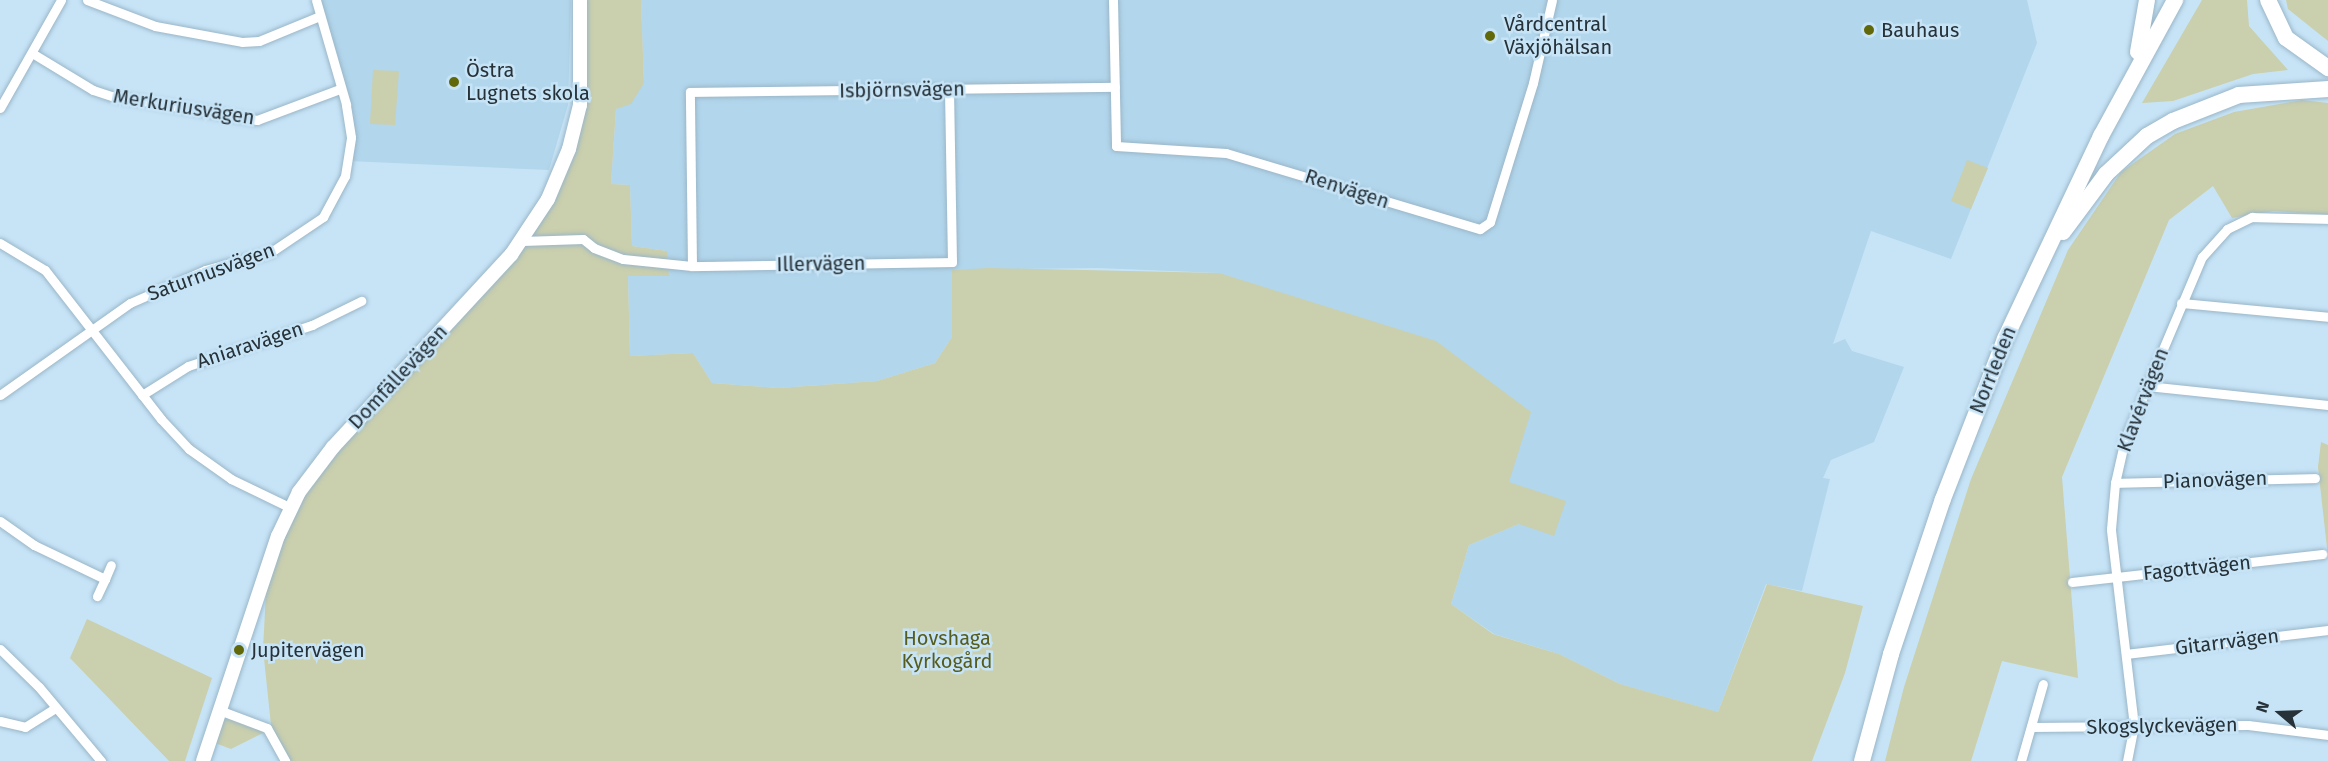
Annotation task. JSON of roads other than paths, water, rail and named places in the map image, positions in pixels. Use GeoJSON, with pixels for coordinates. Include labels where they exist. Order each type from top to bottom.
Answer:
{"type":"FeatureCollection","features":[{"type":"Feature","properties":{"kind":"highway"},"geometry":{"type":"LineString","coordinates":[[2130,79],[2147,0]]}},
{"type":"Feature","properties":{"kind":"highway","name":"Norrleden"},"geometry":{"type":"LineString","coordinates":[[1862,761],[1907,604],[1975,412],[2043,253],[2130,79],[2175,0]]}},
{"type":"Feature","properties":{"kind":"highway","name":"Norrleden"},"geometry":{"type":"LineString","coordinates":[[1870,761],[1899,656],[1951,501],[2008,353],[2121,110],[2183,0]]}},
{"type":"Feature","properties":{"kind":"highway"},"geometry":{"type":"LineString","coordinates":[[2268,0],[2286,38],[2302,53],[2328,68]]}},
{"type":"Feature","properties":{"kind":"highway"},"geometry":{"type":"LineString","coordinates":[[2063,232],[2106,174],[2147,136],[2173,121],[2239,95],[2328,89]]}},
{"type":"Feature","properties":{"kind":"street"},"geometry":{"type":"LineString","coordinates":[[0,108],[4,89],[32,53],[61,0]]}},
{"type":"Feature","properties":{"kind":"street"},"geometry":{"type":"LineString","coordinates":[[87,0],[155,26],[242,42],[259,41],[320,16]]}},
{"type":"Feature","properties":{"kind":"street","name":"Saturnusvägen"},"geometry":{"type":"LineString","coordinates":[[0,395],[90,329],[166,286],[219,265],[271,252],[314,226],[336,199],[349,161],[351,129],[316,0]]}},
{"type":"Feature","properties":{"kind":"street","name":"Domfällevägen"},"geometry":{"type":"LineString","coordinates":[[203,761],[291,508],[321,461],[522,241],[560,175],[577,120],[583,62],[580,0]]}},
{"type":"Feature","properties":{"kind":"street","name":"Renvägen"},"geometry":{"type":"LineString","coordinates":[[1113,0],[1116,146],[1226,153],[1480,229],[1490,222],[1533,83],[1552,0]]}},
{"type":"Feature","properties":{"kind":"street","name":"Merkuriusvägen"},"geometry":{"type":"LineString","coordinates":[[32,53],[93,90],[112,96],[257,120],[284,113],[340,89]]}},
{"type":"Feature","properties":{"kind":"street","name":"Isbjörnsvägen"},"geometry":{"type":"LineString","coordinates":[[692,266],[690,92],[1115,87]]}},
{"type":"Feature","properties":{"kind":"street","name":"Illervägen"},"geometry":{"type":"LineString","coordinates":[[692,266],[952,262],[949,90]]}},
{"type":"Feature","properties":{"kind":"street","name":"Klavérvägen"},"geometry":{"type":"LineString","coordinates":[[2127,761],[2134,726],[2111,529],[2115,483],[2125,439],[2202,256],[2227,229],[2252,217],[2328,219]]}},
{"type":"Feature","properties":{"kind":"street"},"geometry":{"type":"LineString","coordinates":[[522,241],[583,239],[594,248],[623,259],[692,266]]}},
{"type":"Feature","properties":{"kind":"street"},"geometry":{"type":"LineString","coordinates":[[0,243],[45,270],[142,395],[189,449],[231,479],[291,508]]}},
{"type":"Feature","properties":{"kind":"street","name":"Aniaravägen"},"geometry":{"type":"LineString","coordinates":[[142,395],[188,366],[312,325],[361,301]]}},
{"type":"Feature","properties":{"kind":"street"},"geometry":{"type":"LineString","coordinates":[[2181,303],[2328,317]]}},
{"type":"Feature","properties":{"kind":"street"},"geometry":{"type":"LineString","coordinates":[[2146,387],[2328,405]]}},
{"type":"Feature","properties":{"kind":"street","name":"Pianovägen"},"geometry":{"type":"LineString","coordinates":[[2115,483],[2315,478]]}},
{"type":"Feature","properties":{"kind":"street"},"geometry":{"type":"LineString","coordinates":[[0,521],[34,545],[105,579]]}},
{"type":"Feature","properties":{"kind":"street","name":"Fagottvägen"},"geometry":{"type":"LineString","coordinates":[[2072,582],[2322,554]]}},
{"type":"Feature","properties":{"kind":"street"},"geometry":{"type":"LineString","coordinates":[[96,596],[111,565]]}},
{"type":"Feature","properties":{"kind":"street","name":"Gitarrvägen"},"geometry":{"type":"LineString","coordinates":[[2126,654],[2328,630]]}},
{"type":"Feature","properties":{"kind":"street"},"geometry":{"type":"LineString","coordinates":[[0,649],[101,761]]}},
{"type":"Feature","properties":{"kind":"street"},"geometry":{"type":"LineString","coordinates":[[2022,761],[2043,684]]}},
{"type":"Feature","properties":{"kind":"street"},"geometry":{"type":"LineString","coordinates":[[0,721],[25,727],[55,708]]}},
{"type":"Feature","properties":{"kind":"street"},"geometry":{"type":"LineString","coordinates":[[219,710],[267,728],[285,761]]}},
{"type":"Feature","properties":{"kind":"street","name":"Skogslyckevägen"},"geometry":{"type":"LineString","coordinates":[[2031,727],[2248,725],[2328,735]]}},
{"type":"Feature","properties":{"kind":"place","name":"Bauhaus"},"geometry":{"type":"Point","coordinates":[1869,30]}},
{"type":"Feature","properties":{"kind":"place","name":"Vårdcentral Växjöhälsan"},"geometry":{"type":"Point","coordinates":[1490,36]}},
{"type":"Feature","properties":{"kind":"place","name":"Östra Lugnets skola"},"geometry":{"type":"Point","coordinates":[454,82]}},
{"type":"Feature","properties":{"kind":"place","name":"Jupitervägen"},"geometry":{"type":"Point","coordinates":[239,650]}},
{"type":"Feature","properties":{"kind":"park label","name":"Hovshaga Kyrkogård"},"geometry":{"type":"Point","coordinates":[947,650]}}]}
